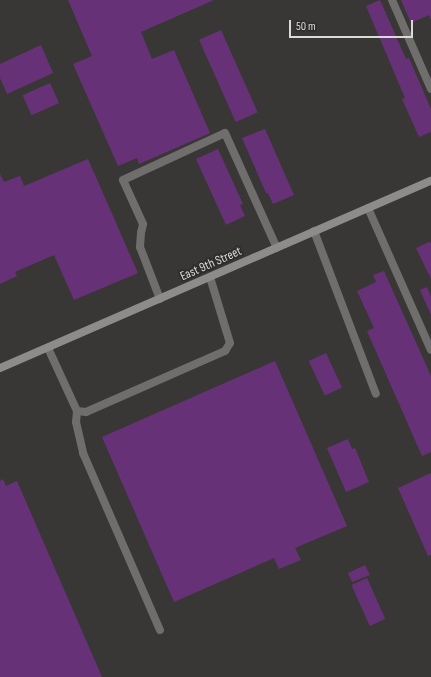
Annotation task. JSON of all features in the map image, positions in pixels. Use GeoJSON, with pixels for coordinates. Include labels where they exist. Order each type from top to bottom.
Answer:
{"type":"FeatureCollection","features":[{"type":"Feature","properties":{"kind":"street","name":"East 9th Street"},"geometry":{"type":"LineString","coordinates":[[0,368],[431,181]]}},
{"type":"Feature","properties":{"kind":"lane"},"geometry":{"type":"LineString","coordinates":[[392,0],[431,89]]}},
{"type":"Feature","properties":{"kind":"lane"},"geometry":{"type":"LineString","coordinates":[[160,299],[140,246],[140,233],[143,224],[123,180],[225,133],[277,248]]}},
{"type":"Feature","properties":{"kind":"lane"},"geometry":{"type":"LineString","coordinates":[[368,208],[431,350]]}},
{"type":"Feature","properties":{"kind":"lane"},"geometry":{"type":"LineString","coordinates":[[314,231],[376,394]]}},
{"type":"Feature","properties":{"kind":"lane"},"geometry":{"type":"LineString","coordinates":[[77,411],[86,412],[225,351],[230,343],[210,277]]}},
{"type":"Feature","properties":{"kind":"lane"},"geometry":{"type":"LineString","coordinates":[[48,348],[77,411],[76,422],[83,454],[160,630]]}},
{"type":"Feature","properties":{"kind":"building"},"geometry":{"type":"Polygon","coordinates":[[[68,0],[214,0],[141,32],[152,59],[174,50],[210,133],[139,164],[137,158],[118,166],[73,64],[92,56],[68,0]]]}},
{"type":"Feature","properties":{"kind":"building"},"geometry":{"type":"Polygon","coordinates":[[[380,0],[406,59],[409,58],[431,109],[431,132],[419,137],[402,99],[405,98],[366,6],[380,0]]]}},
{"type":"Feature","properties":{"kind":"building"},"geometry":{"type":"Polygon","coordinates":[[[401,0],[431,0],[431,20],[429,15],[411,23],[401,0]]]}},
{"type":"Feature","properties":{"kind":"building"},"geometry":{"type":"Polygon","coordinates":[[[221,30],[258,112],[236,122],[199,40],[221,30]]]}},
{"type":"Feature","properties":{"kind":"building"},"geometry":{"type":"Polygon","coordinates":[[[41,45],[53,73],[7,94],[0,78],[0,64],[41,45]]]}},
{"type":"Feature","properties":{"kind":"building"},"geometry":{"type":"Polygon","coordinates":[[[50,83],[59,103],[32,115],[23,95],[50,83]]]}},
{"type":"Feature","properties":{"kind":"building"},"geometry":{"type":"Polygon","coordinates":[[[265,129],[294,195],[273,204],[268,193],[266,193],[242,138],[265,129]]]}},
{"type":"Feature","properties":{"kind":"building"},"geometry":{"type":"Polygon","coordinates":[[[218,149],[243,204],[240,205],[245,216],[226,225],[196,159],[218,149]]]}},
{"type":"Feature","properties":{"kind":"building"},"geometry":{"type":"Polygon","coordinates":[[[88,159],[138,273],[74,300],[54,255],[15,272],[17,276],[0,284],[0,174],[4,182],[20,176],[24,186],[88,159]]]}},
{"type":"Feature","properties":{"kind":"building"},"geometry":{"type":"Polygon","coordinates":[[[429,242],[431,243],[431,279],[416,248],[429,242]]]}},
{"type":"Feature","properties":{"kind":"building"},"geometry":{"type":"Polygon","coordinates":[[[384,271],[431,376],[431,452],[422,456],[367,331],[374,328],[357,291],[376,282],[373,275],[384,271]]]}},
{"type":"Feature","properties":{"kind":"building"},"geometry":{"type":"Polygon","coordinates":[[[427,287],[431,297],[431,315],[420,290],[427,287]]]}},
{"type":"Feature","properties":{"kind":"building"},"geometry":{"type":"Polygon","coordinates":[[[326,353],[342,387],[325,395],[309,361],[326,353]]]}},
{"type":"Feature","properties":{"kind":"building"},"geometry":{"type":"Polygon","coordinates":[[[275,361],[347,526],[295,548],[301,560],[279,569],[274,558],[174,602],[102,437],[275,361]]]}},
{"type":"Feature","properties":{"kind":"building"},"geometry":{"type":"Polygon","coordinates":[[[348,439],[352,449],[355,448],[369,482],[346,492],[327,448],[348,439]]]}},
{"type":"Feature","properties":{"kind":"building"},"geometry":{"type":"Polygon","coordinates":[[[431,473],[431,555],[428,556],[398,488],[431,473]]]}},
{"type":"Feature","properties":{"kind":"building"},"geometry":{"type":"Polygon","coordinates":[[[3,479],[6,486],[17,481],[102,677],[0,677],[0,481],[3,479]]]}},
{"type":"Feature","properties":{"kind":"building"},"geometry":{"type":"Polygon","coordinates":[[[365,565],[370,575],[352,582],[348,573],[365,565]]]}},
{"type":"Feature","properties":{"kind":"building"},"geometry":{"type":"Polygon","coordinates":[[[367,578],[385,619],[370,626],[351,585],[367,578]]]}}]}
